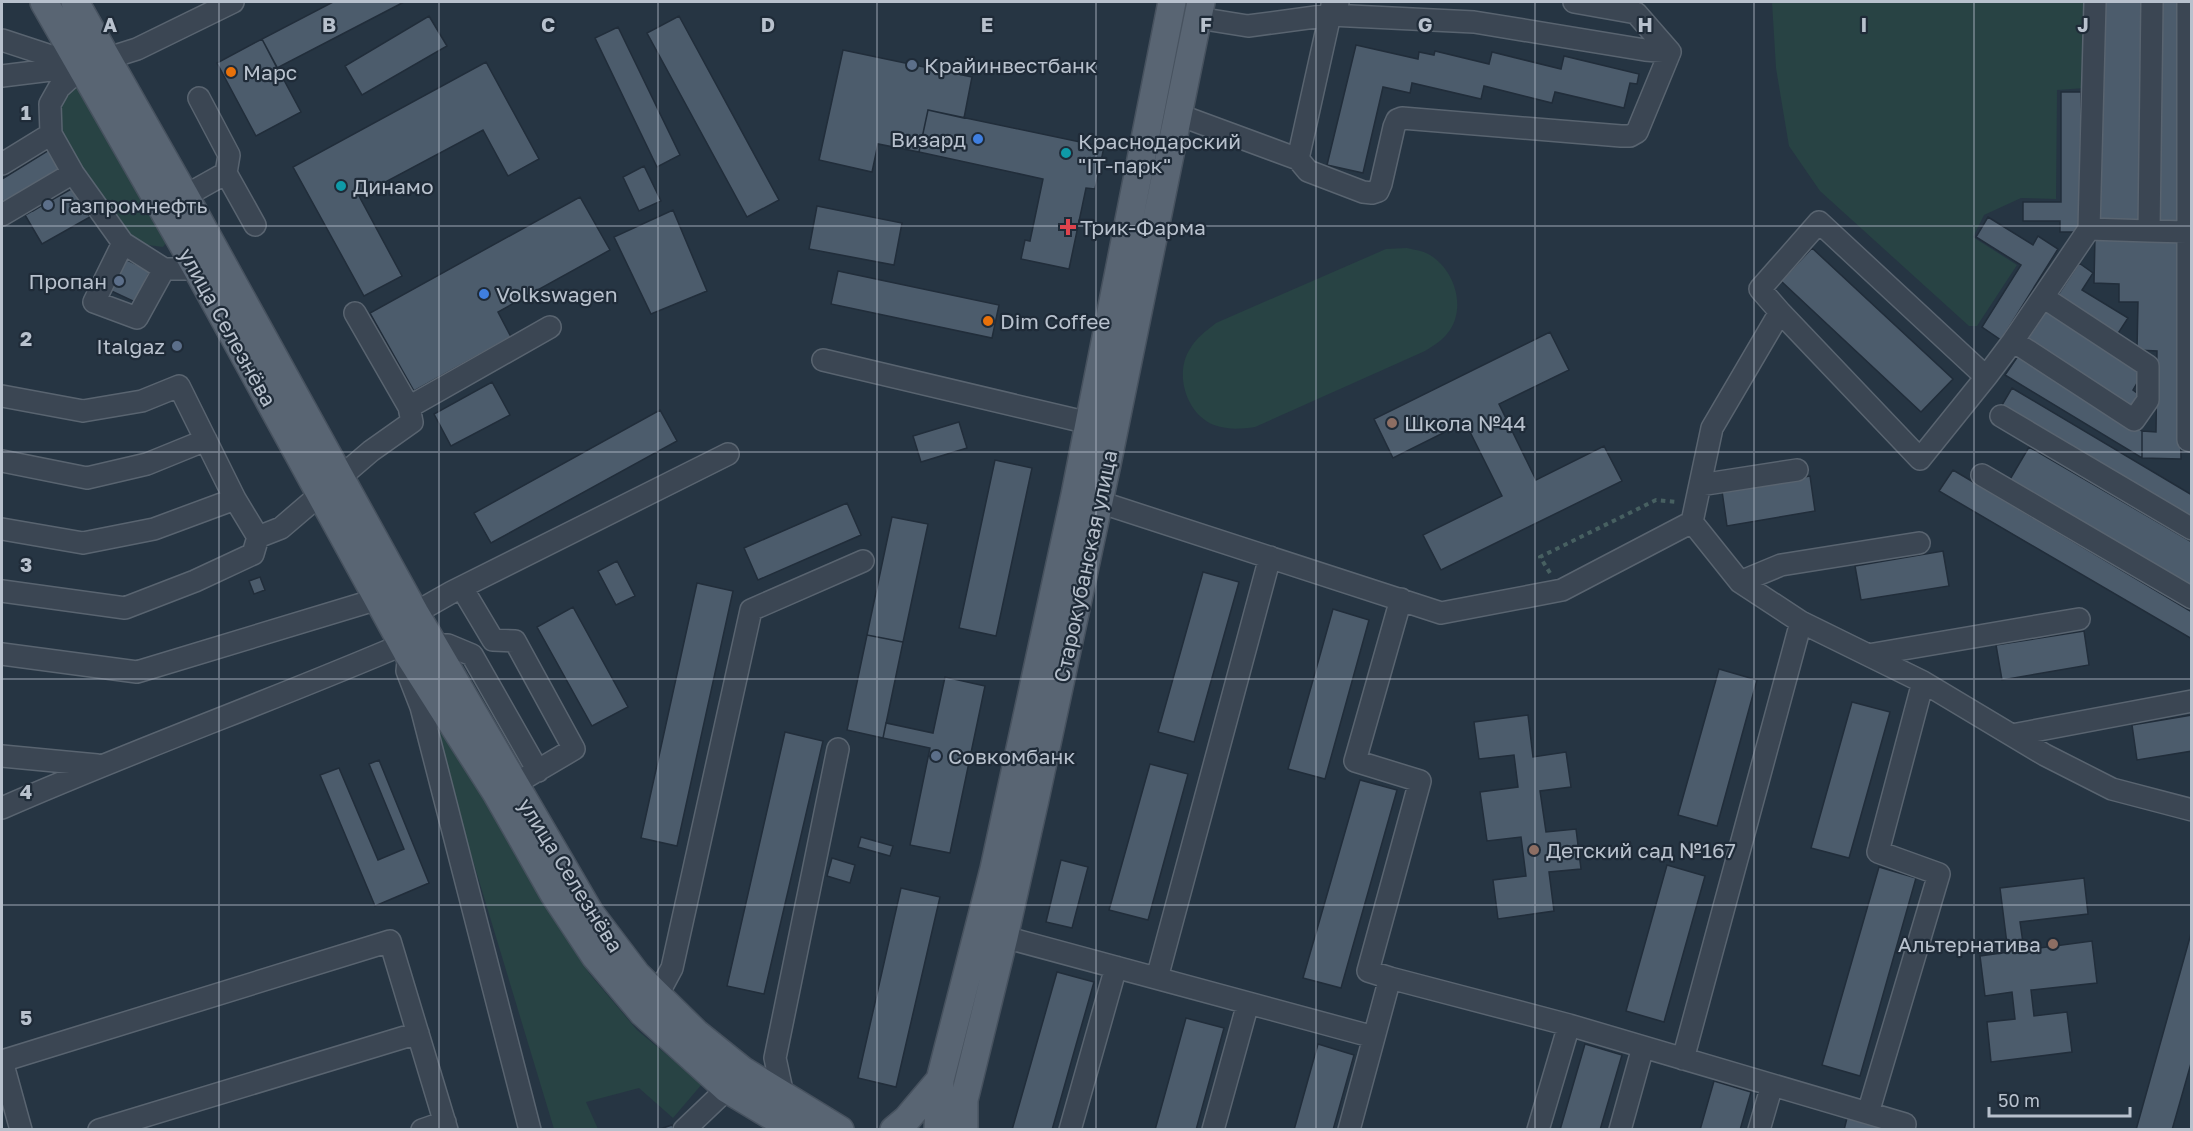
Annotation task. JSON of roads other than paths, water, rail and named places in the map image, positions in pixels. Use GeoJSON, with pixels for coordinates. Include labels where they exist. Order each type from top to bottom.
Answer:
{"type":"FeatureCollection","features":[{"type":"Feature","properties":{"kind":"main road","name":"улица Селезнёва"},"geometry":{"type":"LineString","coordinates":[[45,2],[95,62],[185,196],[208,263]]}},
{"type":"Feature","properties":{"kind":"main road","name":"улица Селезнёва"},"geometry":{"type":"LineString","coordinates":[[75,2],[95,62],[330,486],[434,645],[505,789]]}},
{"type":"Feature","properties":{"kind":"main road","name":"Старокубанская улица"},"geometry":{"type":"LineString","coordinates":[[964,1130],[964,1100],[1004,937],[1086,498],[1089,423],[1172,2]]}},
{"type":"Feature","properties":{"kind":"main road","name":"Старокубанская улица"},"geometry":{"type":"LineString","coordinates":[[938,1130],[940,1080],[1086,498],[1179,115],[1200,10]]}},
{"type":"Feature","properties":{"kind":"main road","name":"улица Селезнёва"},"geometry":{"type":"LineString","coordinates":[[330,486],[378,599],[452,724],[505,789],[650,1004],[727,1089],[772,1116],[802,1130]]}},
{"type":"Feature","properties":{"kind":"main road","name":"улица Селезнёва"},"geometry":{"type":"LineString","coordinates":[[650,1004],[696,1033],[742,1070],[840,1130]]}},
{"type":"Feature","properties":{"kind":"main road","name":"Старокубанская улица"},"geometry":{"type":"LineString","coordinates":[[894,1130],[907,1119],[940,1080]]}},
{"type":"Feature","properties":{"kind":"street"},"geometry":{"type":"LineString","coordinates":[[2,76],[95,62],[137,49],[234,2]]}},
{"type":"Feature","properties":{"kind":"street"},"geometry":{"type":"LineString","coordinates":[[1574,2],[1636,13],[1670,52]]}},
{"type":"Feature","properties":{"kind":"street"},"geometry":{"type":"LineString","coordinates":[[1986,377],[1819,222],[1760,289],[1920,459],[1986,377],[2013,341],[2089,229],[2095,2]]}},
{"type":"Feature","properties":{"kind":"street"},"geometry":{"type":"LineString","coordinates":[[2149,231],[2152,2]]}},
{"type":"Feature","properties":{"kind":"street"},"geometry":{"type":"LineString","coordinates":[[2188,2],[2188,440],[2192,441]]}},
{"type":"Feature","properties":{"kind":"street"},"geometry":{"type":"LineString","coordinates":[[1200,10],[1248,26],[1334,8],[1474,22],[1645,50],[1670,52]]}},
{"type":"Feature","properties":{"kind":"street"},"geometry":{"type":"LineString","coordinates":[[1298,159],[1334,8]]}},
{"type":"Feature","properties":{"kind":"street"},"geometry":{"type":"LineString","coordinates":[[2,40],[95,62]]}},
{"type":"Feature","properties":{"kind":"street"},"geometry":{"type":"LineString","coordinates":[[1179,115],[1298,159],[1308,171],[1363,192],[1372,193],[1378,190],[1381,184],[1397,120],[1402,118],[1630,136],[1641,126],[1670,52]]}},
{"type":"Feature","properties":{"kind":"street"},"geometry":{"type":"LineString","coordinates":[[95,62],[59,88],[50,104],[51,134],[73,173],[123,243],[164,269],[208,263]]}},
{"type":"Feature","properties":{"kind":"street"},"geometry":{"type":"LineString","coordinates":[[199,98],[229,155],[226,173],[255,225]]}},
{"type":"Feature","properties":{"kind":"street"},"geometry":{"type":"LineString","coordinates":[[2,164],[51,134]]}},
{"type":"Feature","properties":{"kind":"street"},"geometry":{"type":"LineString","coordinates":[[2,214],[73,173]]}},
{"type":"Feature","properties":{"kind":"street"},"geometry":{"type":"LineString","coordinates":[[185,196],[226,173]]}},
{"type":"Feature","properties":{"kind":"street"},"geometry":{"type":"LineString","coordinates":[[2089,229],[2187,232]]}},
{"type":"Feature","properties":{"kind":"street"},"geometry":{"type":"LineString","coordinates":[[123,243],[94,302],[138,318],[164,269]]}},
{"type":"Feature","properties":{"kind":"street"},"geometry":{"type":"LineString","coordinates":[[2013,341],[2134,420],[2148,400],[2148,366],[2043,297]]}},
{"type":"Feature","properties":{"kind":"street"},"geometry":{"type":"LineString","coordinates":[[1780,312],[1713,428],[1696,504],[1740,582],[1801,622],[1923,682],[2012,735],[2112,789],[2192,810]]}},
{"type":"Feature","properties":{"kind":"street"},"geometry":{"type":"LineString","coordinates":[[258,537],[281,528],[371,451],[412,422],[409,406],[355,313]]}},
{"type":"Feature","properties":{"kind":"street"},"geometry":{"type":"LineString","coordinates":[[409,406],[550,327]]}},
{"type":"Feature","properties":{"kind":"street"},"geometry":{"type":"LineString","coordinates":[[823,360],[1089,423]]}},
{"type":"Feature","properties":{"kind":"street"},"geometry":{"type":"LineString","coordinates":[[2,396],[84,411],[142,401],[179,386],[235,499],[258,537],[253,554],[195,581],[125,608],[2,591]]}},
{"type":"Feature","properties":{"kind":"street"},"geometry":{"type":"LineString","coordinates":[[2001,416],[2192,529]]}},
{"type":"Feature","properties":{"kind":"street"},"geometry":{"type":"LineString","coordinates":[[2,460],[87,478],[147,464],[206,440]]}},
{"type":"Feature","properties":{"kind":"street"},"geometry":{"type":"LineString","coordinates":[[415,613],[728,454]]}},
{"type":"Feature","properties":{"kind":"street"},"geometry":{"type":"LineString","coordinates":[[1086,498],[1441,613],[1562,591],[1696,504],[1797,470]]}},
{"type":"Feature","properties":{"kind":"street"},"geometry":{"type":"LineString","coordinates":[[1982,475],[2192,598]]}},
{"type":"Feature","properties":{"kind":"street"},"geometry":{"type":"LineString","coordinates":[[2,529],[83,543],[154,529],[235,499]]}},
{"type":"Feature","properties":{"kind":"street"},"geometry":{"type":"LineString","coordinates":[[1740,582],[1781,565],[1919,543]]}},
{"type":"Feature","properties":{"kind":"street"},"geometry":{"type":"LineString","coordinates":[[1157,978],[1270,557]]}},
{"type":"Feature","properties":{"kind":"street"},"geometry":{"type":"LineString","coordinates":[[650,1004],[672,968],[751,610],[863,561]]}},
{"type":"Feature","properties":{"kind":"street"},"geometry":{"type":"LineString","coordinates":[[462,588],[493,640],[514,641],[574,749],[505,789]]}},
{"type":"Feature","properties":{"kind":"street"},"geometry":{"type":"LineString","coordinates":[[2,654],[137,672],[378,599]]}},
{"type":"Feature","properties":{"kind":"street"},"geometry":{"type":"LineString","coordinates":[[1401,599],[1355,761],[1420,780],[1368,970],[1390,978],[1569,1025],[1905,1124],[1904,1130]]}},
{"type":"Feature","properties":{"kind":"street","name":"улица Селезнёва"},"geometry":{"type":"LineString","coordinates":[[415,613],[406,649],[407,671],[421,707],[530,1130]]}},
{"type":"Feature","properties":{"kind":"street"},"geometry":{"type":"LineString","coordinates":[[1868,655],[2079,619]]}},
{"type":"Feature","properties":{"kind":"street"},"geometry":{"type":"LineString","coordinates":[[1683,1059],[1801,622]]}},
{"type":"Feature","properties":{"kind":"street"},"geometry":{"type":"LineString","coordinates":[[434,645],[448,645],[472,655],[538,771]]}},
{"type":"Feature","properties":{"kind":"street"},"geometry":{"type":"LineString","coordinates":[[2,808],[100,765],[337,672],[406,649]]}},
{"type":"Feature","properties":{"kind":"street"},"geometry":{"type":"LineString","coordinates":[[1868,1113],[1939,874],[1878,852],[1923,682]]}},
{"type":"Feature","properties":{"kind":"street"},"geometry":{"type":"LineString","coordinates":[[2012,735],[2192,701]]}},
{"type":"Feature","properties":{"kind":"street"},"geometry":{"type":"LineString","coordinates":[[428,735],[430,721],[434,717],[446,716],[452,724]]}},
{"type":"Feature","properties":{"kind":"street"},"geometry":{"type":"LineString","coordinates":[[783,1095],[775,1058],[838,749]]}},
{"type":"Feature","properties":{"kind":"street"},"geometry":{"type":"LineString","coordinates":[[2,756],[100,765]]}},
{"type":"Feature","properties":{"kind":"street"},"geometry":{"type":"LineString","coordinates":[[1004,937],[1374,1037]]}},
{"type":"Feature","properties":{"kind":"street"},"geometry":{"type":"LineString","coordinates":[[21,1130],[2,1061],[390,941],[446,1126],[422,1130]]}},
{"type":"Feature","properties":{"kind":"street"},"geometry":{"type":"LineString","coordinates":[[1070,1130],[1116,967]]}},
{"type":"Feature","properties":{"kind":"street"},"geometry":{"type":"LineString","coordinates":[[1349,1130],[1390,978]]}},
{"type":"Feature","properties":{"kind":"street"},"geometry":{"type":"LineString","coordinates":[[1213,1130],[1248,1003]]}},
{"type":"Feature","properties":{"kind":"street"},"geometry":{"type":"LineString","coordinates":[[1538,1130],[1569,1025]]}},
{"type":"Feature","properties":{"kind":"street"},"geometry":{"type":"LineString","coordinates":[[99,1130],[418,1033]]}},
{"type":"Feature","properties":{"kind":"street"},"geometry":{"type":"LineString","coordinates":[[1620,1130],[1643,1047]]}},
{"type":"Feature","properties":{"kind":"street"},"geometry":{"type":"LineString","coordinates":[[1759,1130],[1772,1085]]}},
{"type":"Feature","properties":{"kind":"street"},"geometry":{"type":"LineString","coordinates":[[684,1130],[727,1089]]}},
{"type":"Feature","properties":{"kind":"place","name":"Крайинвестбанк"},"geometry":{"type":"Point","coordinates":[912,65]}},
{"type":"Feature","properties":{"kind":"place","name":"Марс"},"geometry":{"type":"Point","coordinates":[231,72]}},
{"type":"Feature","properties":{"kind":"place","name":"Визард"},"geometry":{"type":"Point","coordinates":[978,139]}},
{"type":"Feature","properties":{"kind":"place","name":"Краснодарский \"IT-парк\""},"geometry":{"type":"Point","coordinates":[1066,153]}},
{"type":"Feature","properties":{"kind":"place","name":"Динамо"},"geometry":{"type":"Point","coordinates":[341,186]}},
{"type":"Feature","properties":{"kind":"place","name":"Газпромнефть"},"geometry":{"type":"Point","coordinates":[48,205]}},
{"type":"Feature","properties":{"kind":"place","name":"Трик-Фарма"},"geometry":{"type":"Point","coordinates":[1068,227]}},
{"type":"Feature","properties":{"kind":"place","name":"Пропан"},"geometry":{"type":"Point","coordinates":[119,281]}},
{"type":"Feature","properties":{"kind":"place","name":"Volkswagen"},"geometry":{"type":"Point","coordinates":[484,294]}},
{"type":"Feature","properties":{"kind":"place","name":"Dim Coffee"},"geometry":{"type":"Point","coordinates":[988,321]}},
{"type":"Feature","properties":{"kind":"place","name":"Italgaz"},"geometry":{"type":"Point","coordinates":[177,346]}},
{"type":"Feature","properties":{"kind":"place","name":"Школа №44"},"geometry":{"type":"Point","coordinates":[1392,423]}},
{"type":"Feature","properties":{"kind":"place","name":"Совкомбанк"},"geometry":{"type":"Point","coordinates":[936,756]}},
{"type":"Feature","properties":{"kind":"place","name":"Детский сад №167"},"geometry":{"type":"Point","coordinates":[1534,850]}},
{"type":"Feature","properties":{"kind":"place","name":"Альтернатива"},"geometry":{"type":"Point","coordinates":[2053,944]}}]}
